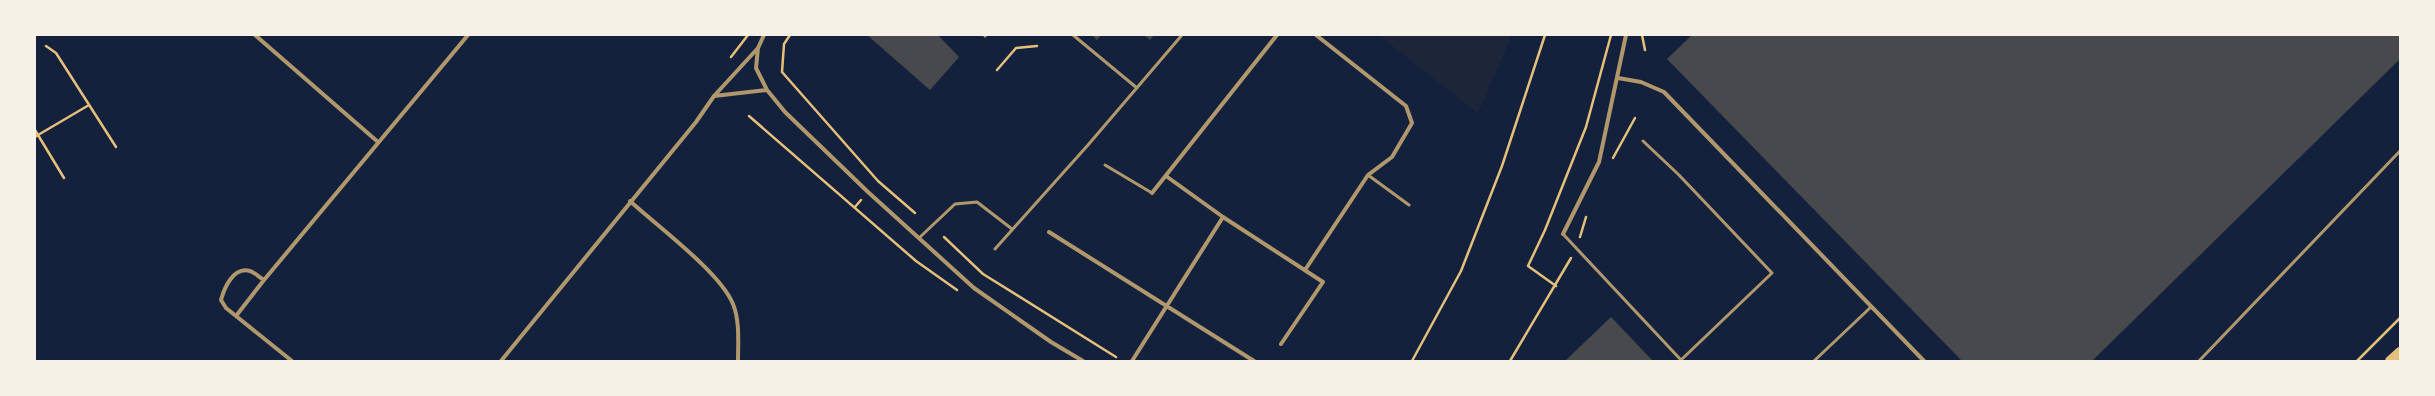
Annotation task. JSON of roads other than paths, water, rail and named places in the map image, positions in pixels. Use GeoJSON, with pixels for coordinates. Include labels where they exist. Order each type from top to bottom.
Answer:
{"type":"FeatureCollection","features":[{"type":"Feature","properties":{"kind":"main road"},"geometry":{"type":"LineString","coordinates":[[2390,361],[2400,352]]}},
{"type":"Feature","properties":{"kind":"street"},"geometry":{"type":"LineString","coordinates":[[255,35],[378,142]]}},
{"type":"Feature","properties":{"kind":"street"},"geometry":{"type":"LineString","coordinates":[[236,316],[264,280],[468,35]]}},
{"type":"Feature","properties":{"kind":"street"},"geometry":{"type":"LineString","coordinates":[[501,361],[696,122],[714,96],[758,48],[764,35]]}},
{"type":"Feature","properties":{"kind":"street"},"geometry":{"type":"LineString","coordinates":[[1152,193],[1277,35]]}},
{"type":"Feature","properties":{"kind":"street"},"geometry":{"type":"LineString","coordinates":[[1305,270],[1368,176],[1392,157],[1412,123],[1406,106],[1316,35]]}},
{"type":"Feature","properties":{"kind":"street"},"geometry":{"type":"LineString","coordinates":[[1564,234],[1599,162],[1626,35]]}},
{"type":"Feature","properties":{"kind":"street"},"geometry":{"type":"LineString","coordinates":[[758,48],[756,68],[767,90],[818,145],[974,288],[1051,342],[1083,361]]}},
{"type":"Feature","properties":{"kind":"street"},"geometry":{"type":"LineString","coordinates":[[1618,78],[1641,82],[1664,92],[1924,361]]}},
{"type":"Feature","properties":{"kind":"street"},"geometry":{"type":"LineString","coordinates":[[714,96],[767,90]]}},
{"type":"Feature","properties":{"kind":"street"},"geometry":{"type":"LineString","coordinates":[[1166,176],[1223,218],[1323,282],[1281,344]]}},
{"type":"Feature","properties":{"kind":"street"},"geometry":{"type":"LineString","coordinates":[[630,201],[718,279],[733,304],[738,331],[738,361]]}},
{"type":"Feature","properties":{"kind":"street"},"geometry":{"type":"LineString","coordinates":[[1132,361],[1168,307],[1223,218]]}},
{"type":"Feature","properties":{"kind":"street"},"geometry":{"type":"LineString","coordinates":[[1049,232],[1254,361]]}},
{"type":"Feature","properties":{"kind":"street"},"geometry":{"type":"LineString","coordinates":[[264,280],[249,270],[240,272],[224,286],[221,300],[226,308],[292,361]]}},
{"type":"Feature","properties":{"kind":"lane"},"geometry":{"type":"LineString","coordinates":[[1073,35],[1136,88]]}},
{"type":"Feature","properties":{"kind":"lane"},"geometry":{"type":"LineString","coordinates":[[994,249],[1182,35]]}},
{"type":"Feature","properties":{"kind":"lane"},"geometry":{"type":"LineString","coordinates":[[1564,234],[1576,249],[1681,360],[1772,274],[1680,175],[1643,141]]}},
{"type":"Feature","properties":{"kind":"lane"},"geometry":{"type":"LineString","coordinates":[[2199,361],[2400,151]]}},
{"type":"Feature","properties":{"kind":"lane"},"geometry":{"type":"LineString","coordinates":[[1106,164],[1152,193]]}},
{"type":"Feature","properties":{"kind":"lane"},"geometry":{"type":"LineString","coordinates":[[1368,176],[1410,205]]}},
{"type":"Feature","properties":{"kind":"lane"},"geometry":{"type":"LineString","coordinates":[[919,238],[954,204],[977,202],[1012,229]]}},
{"type":"Feature","properties":{"kind":"lane"},"geometry":{"type":"LineString","coordinates":[[1814,361],[1871,307]]}}]}
